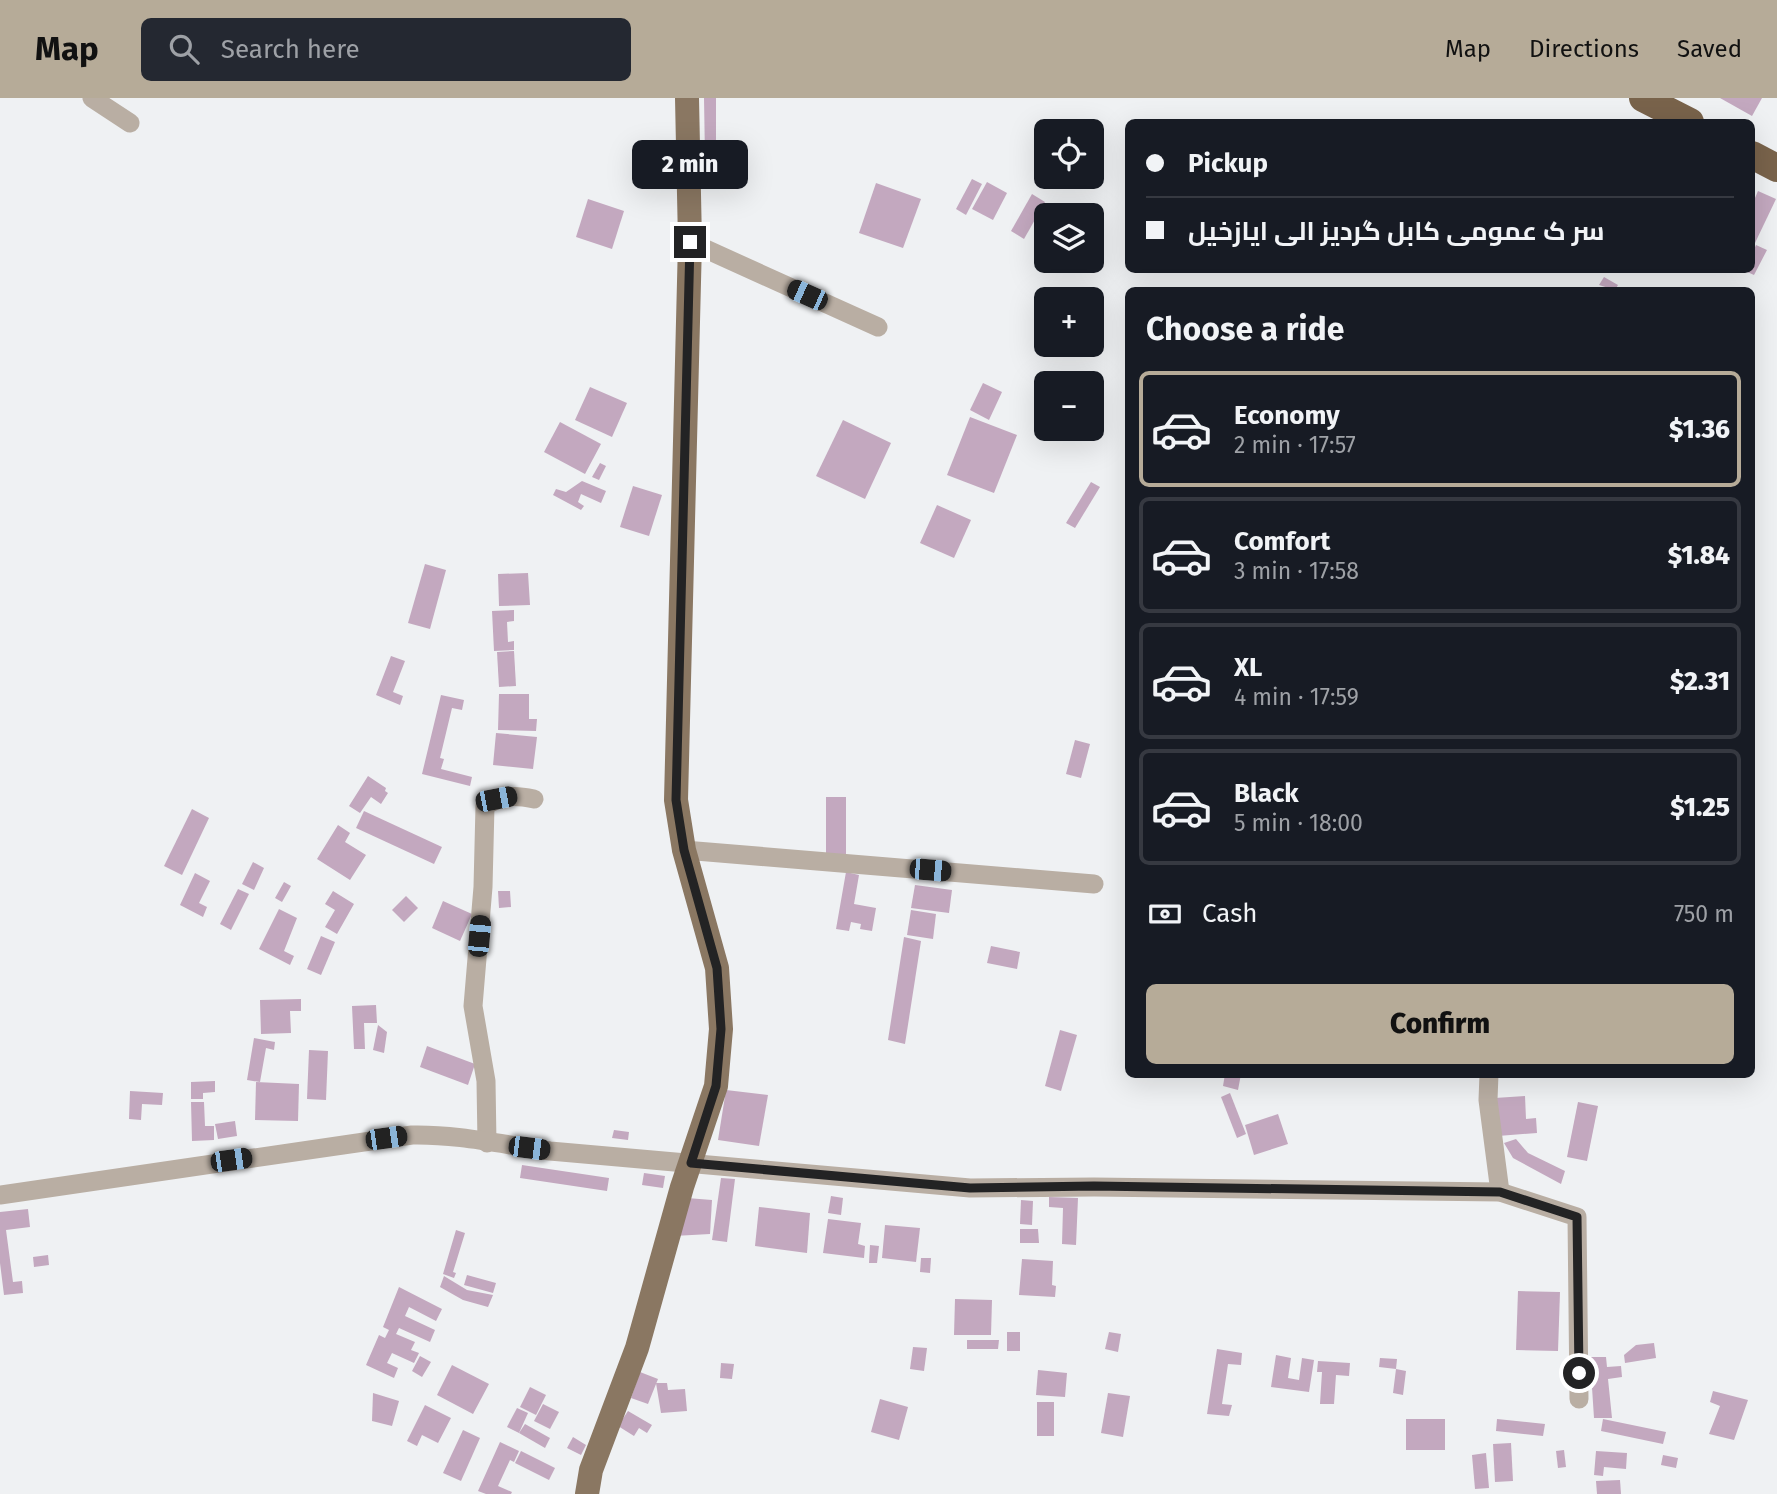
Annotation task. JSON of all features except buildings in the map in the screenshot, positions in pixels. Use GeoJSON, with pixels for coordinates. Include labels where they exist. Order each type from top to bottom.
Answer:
{"type":"FeatureCollection","features":[{"type":"Feature","properties":{"kind":"highway"},"geometry":{"type":"LineString","coordinates":[[1643,98],[1684,119]]}},
{"type":"Feature","properties":{"kind":"highway"},"geometry":{"type":"LineString","coordinates":[[1755,157],[1777,168]]}},
{"type":"Feature","properties":{"kind":"main road"},"geometry":{"type":"LineString","coordinates":[[587,1494],[591,1470],[638,1348],[716,1086],[721,1029],[717,968],[684,850],[676,800],[690,242],[687,98]]}},
{"type":"Feature","properties":{"kind":"street"},"geometry":{"type":"LineString","coordinates":[[92,98],[130,123]]}},
{"type":"Feature","properties":{"kind":"street"},"geometry":{"type":"LineString","coordinates":[[690,242],[878,327]]}},
{"type":"Feature","properties":{"kind":"street"},"geometry":{"type":"LineString","coordinates":[[487,1143],[486,1081],[473,1006],[483,887],[485,806],[496,799],[513,795],[534,799]]}},
{"type":"Feature","properties":{"kind":"street"},"geometry":{"type":"LineString","coordinates":[[684,850],[1094,884]]}},
{"type":"Feature","properties":{"kind":"street"},"geometry":{"type":"LineString","coordinates":[[1489,1078],[1488,1100],[1500,1192]]}},
{"type":"Feature","properties":{"kind":"street"},"geometry":{"type":"LineString","coordinates":[[0,1195],[412,1135],[444,1134],[487,1143],[970,1188],[1094,1186],[1500,1192],[1577,1217],[1579,1399]]}},
{"type":"Feature","properties":{"kind":"route"},"geometry":{"type":"LineString","coordinates":[[690,242],[676,800],[684,850],[717,968],[721,1029],[716,1086],[691,1163],[970,1188],[1094,1186],[1500,1192],[1577,1217],[1579,1373]]}}]}
